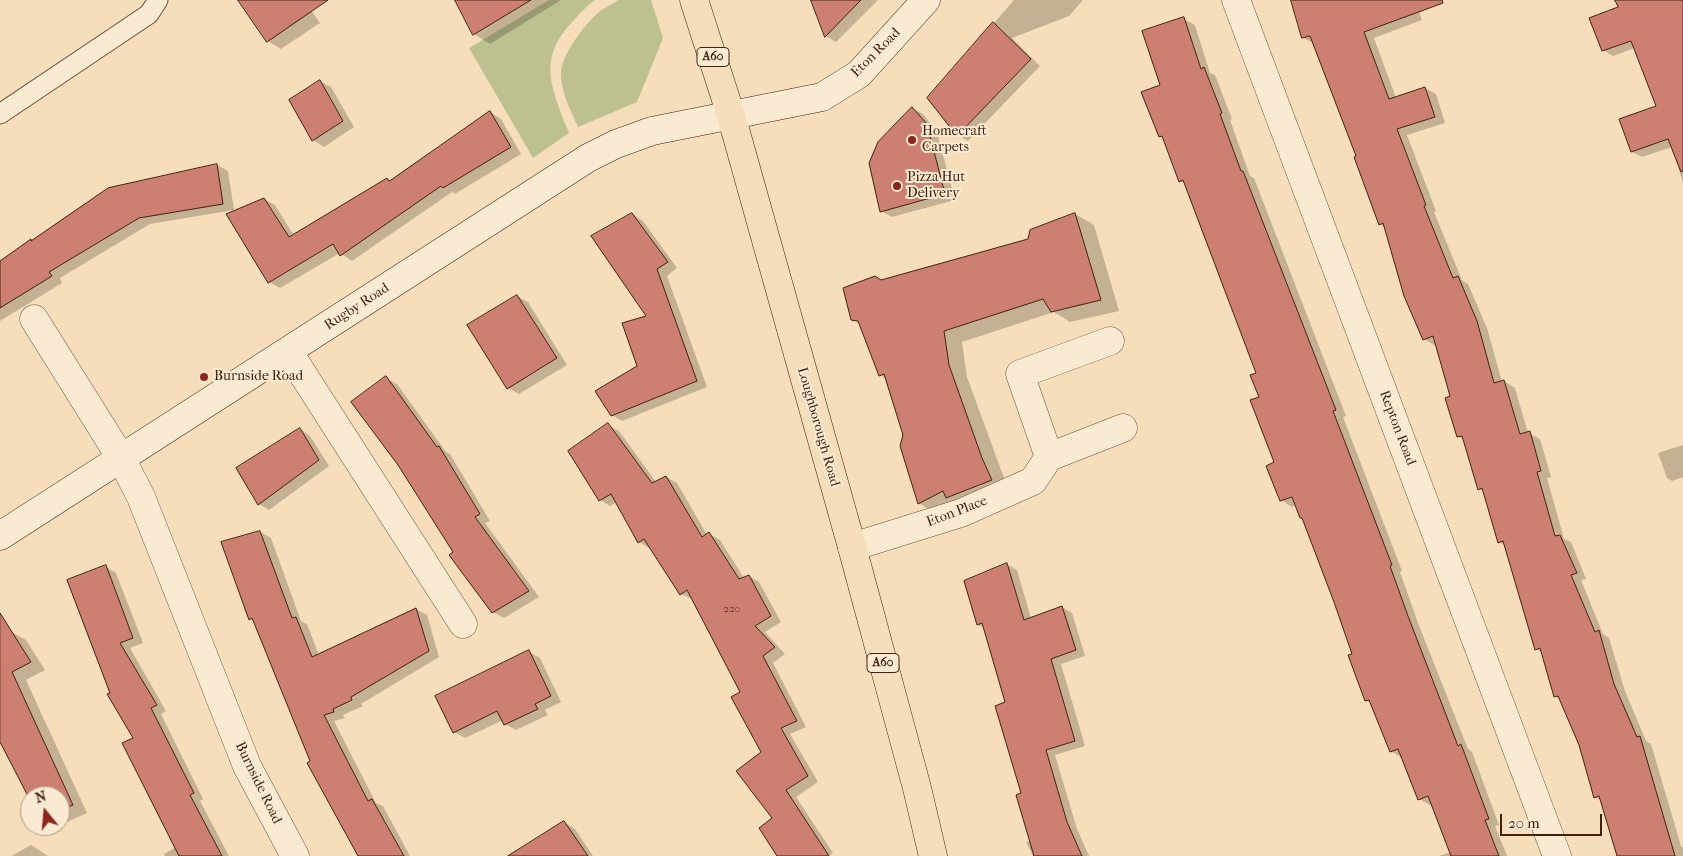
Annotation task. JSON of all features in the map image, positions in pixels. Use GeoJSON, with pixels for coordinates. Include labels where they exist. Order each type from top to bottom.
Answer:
{"type":"FeatureCollection","features":[{"type":"Feature","properties":{"kind":"main road","name":"Loughborough Road"},"geometry":{"type":"LineString","coordinates":[[694,0],[731,115],[852,547],[917,788],[933,856]]}},
{"type":"Feature","properties":{"kind":"street","name":"Eton Road"},"geometry":{"type":"LineString","coordinates":[[731,115],[822,98],[858,74],[926,0]]}},
{"type":"Feature","properties":{"kind":"street","name":"Repton Road"},"geometry":{"type":"LineString","coordinates":[[1236,0],[1557,856]]}},
{"type":"Feature","properties":{"kind":"street","name":"Rugby Road"},"geometry":{"type":"LineString","coordinates":[[0,536],[588,158],[616,144],[652,130],[731,115]]}},
{"type":"Feature","properties":{"kind":"street","name":"Burnside Road"},"geometry":{"type":"LineString","coordinates":[[34,319],[121,458],[141,497],[246,766],[295,856]]}},
{"type":"Feature","properties":{"kind":"street"},"geometry":{"type":"LineString","coordinates":[[1110,341],[1020,374],[1049,457],[1123,428]]}},
{"type":"Feature","properties":{"kind":"street"},"geometry":{"type":"LineString","coordinates":[[288,351],[463,624]]}},
{"type":"Feature","properties":{"kind":"street","name":"Eton Place"},"geometry":{"type":"LineString","coordinates":[[852,547],[961,513],[1033,481],[1049,457]]}},
{"type":"Feature","properties":{"kind":"lane"},"geometry":{"type":"LineString","coordinates":[[0,114],[149,14],[158,0]]}},
{"type":"Feature","properties":{"kind":"green space"},"geometry":{"type":"Polygon","coordinates":[[[549,0],[595,0],[582,11],[563,33],[555,47],[551,60],[553,87],[569,133],[533,158],[469,48],[549,0]]]}},
{"type":"Feature","properties":{"kind":"green space"},"geometry":{"type":"Polygon","coordinates":[[[619,0],[651,0],[663,38],[637,102],[578,127],[561,81],[562,67],[574,41],[587,24],[601,10],[619,0]]]}},
{"type":"Feature","properties":{"kind":"building"},"geometry":{"type":"Polygon","coordinates":[[[238,0],[328,0],[267,42],[238,0]]]}},
{"type":"Feature","properties":{"kind":"building"},"geometry":{"type":"Polygon","coordinates":[[[455,0],[531,0],[473,35],[455,0]]]}},
{"type":"Feature","properties":{"kind":"building"},"geometry":{"type":"Polygon","coordinates":[[[811,0],[861,0],[825,37],[811,0]]]}},
{"type":"Feature","properties":{"kind":"building"},"geometry":{"type":"Polygon","coordinates":[[[1291,0],[1442,0],[1443,3],[1364,32],[1389,99],[1425,87],[1435,117],[1397,129],[1426,205],[1424,206],[1453,278],[1458,276],[1477,321],[1494,383],[1504,380],[1520,434],[1530,431],[1541,471],[1537,472],[1555,536],[1560,535],[1577,573],[1571,575],[1595,632],[1599,630],[1614,684],[1637,737],[1640,736],[1675,856],[1617,856],[1599,796],[1594,798],[1579,745],[1558,696],[1554,697],[1540,648],[1535,650],[1503,541],[1498,543],[1482,488],[1478,490],[1462,436],[1457,437],[1445,398],[1450,396],[1433,336],[1423,340],[1404,296],[1383,223],[1379,225],[1354,157],[1356,156],[1310,36],[1302,38],[1291,0]]]}},
{"type":"Feature","properties":{"kind":"building"},"geometry":{"type":"Polygon","coordinates":[[[1615,0],[1683,0],[1683,171],[1681,172],[1668,139],[1631,152],[1619,119],[1656,106],[1631,41],[1602,51],[1589,18],[1618,7],[1615,0]]]}},
{"type":"Feature","properties":{"kind":"building"},"geometry":{"type":"Polygon","coordinates":[[[1184,17],[1201,69],[1204,67],[1222,113],[1220,114],[1241,171],[1243,171],[1336,410],[1333,411],[1392,565],[1390,566],[1408,616],[1458,746],[1461,744],[1489,819],[1485,820],[1499,856],[1451,856],[1428,796],[1418,800],[1398,749],[1390,752],[1369,700],[1365,701],[1348,655],[1352,654],[1302,518],[1300,518],[1292,497],[1280,501],[1266,466],[1274,462],[1250,400],[1259,397],[1250,375],[1256,373],[1183,180],[1179,182],[1162,136],[1159,137],[1141,92],[1160,85],[1142,31],[1184,17]]]}},
{"type":"Feature","properties":{"kind":"building"},"geometry":{"type":"Polygon","coordinates":[[[993,22],[1031,59],[957,136],[927,98],[993,22]]]}},
{"type":"Feature","properties":{"kind":"building"},"geometry":{"type":"Polygon","coordinates":[[[320,80],[343,121],[312,141],[289,100],[320,80]]]}},
{"type":"Feature","properties":{"kind":"building"},"geometry":{"type":"Polygon","coordinates":[[[912,107],[927,124],[945,194],[880,212],[869,163],[878,142],[912,107]]]}},
{"type":"Feature","properties":{"kind":"building"},"geometry":{"type":"Polygon","coordinates":[[[490,111],[511,147],[443,188],[441,186],[340,256],[333,244],[268,283],[226,214],[264,198],[289,237],[387,178],[389,181],[490,111]]]}},
{"type":"Feature","properties":{"kind":"building"},"geometry":{"type":"Polygon","coordinates":[[[217,164],[223,204],[139,218],[49,272],[52,276],[0,308],[0,261],[31,239],[31,241],[108,188],[217,164]]]}},
{"type":"Feature","properties":{"kind":"building"},"geometry":{"type":"Polygon","coordinates":[[[632,213],[668,262],[657,269],[697,381],[611,416],[595,391],[637,366],[622,323],[646,316],[591,236],[632,213]]]}},
{"type":"Feature","properties":{"kind":"building"},"geometry":{"type":"Polygon","coordinates":[[[1075,213],[1101,300],[1051,312],[1043,299],[944,331],[949,365],[982,458],[992,480],[946,498],[943,491],[918,504],[900,446],[903,435],[884,374],[879,376],[858,321],[851,320],[843,288],[875,276],[881,280],[1028,239],[1030,230],[1075,213]]]}},
{"type":"Feature","properties":{"kind":"building"},"geometry":{"type":"Polygon","coordinates":[[[517,295],[557,358],[507,389],[467,325],[517,295]]]}},
{"type":"Feature","properties":{"kind":"building"},"geometry":{"type":"Polygon","coordinates":[[[386,376],[437,447],[439,446],[480,514],[475,517],[529,591],[492,613],[449,555],[453,552],[398,465],[351,402],[386,376]]]}},
{"type":"Feature","properties":{"kind":"building"},"geometry":{"type":"Polygon","coordinates":[[[608,423],[652,483],[666,476],[702,537],[709,532],[739,579],[749,575],[771,616],[755,626],[775,647],[763,656],[797,721],[781,728],[808,776],[786,790],[829,856],[777,856],[759,828],[772,818],[736,771],[761,752],[731,697],[740,692],[687,590],[680,595],[644,539],[638,543],[611,494],[599,501],[568,451],[608,423]]]}},
{"type":"Feature","properties":{"kind":"building"},"geometry":{"type":"Polygon","coordinates":[[[300,428],[319,460],[258,505],[236,468],[300,428]]]}},
{"type":"Feature","properties":{"kind":"building"},"geometry":{"type":"Polygon","coordinates":[[[260,531],[292,618],[296,617],[312,657],[416,608],[429,651],[351,697],[352,700],[333,709],[334,712],[324,715],[368,801],[372,799],[404,856],[358,856],[307,763],[310,761],[252,618],[249,620],[221,542],[260,531]]]}},
{"type":"Feature","properties":{"kind":"building"},"geometry":{"type":"Polygon","coordinates":[[[1007,563],[1024,620],[1062,606],[1076,650],[1051,659],[1075,741],[1046,750],[1067,822],[1082,856],[1034,856],[1016,795],[1021,793],[995,706],[1005,702],[982,623],[977,625],[964,581],[1007,563]]]}},
{"type":"Feature","properties":{"kind":"building"},"geometry":{"type":"Polygon","coordinates":[[[106,565],[133,638],[120,643],[157,705],[151,708],[194,793],[190,795],[222,856],[179,856],[122,743],[133,738],[107,694],[110,693],[67,580],[106,565]]]}},
{"type":"Feature","properties":{"kind":"building"},"geometry":{"type":"Polygon","coordinates":[[[0,613],[31,662],[12,672],[64,786],[23,786],[0,742],[0,613]]]}},
{"type":"Feature","properties":{"kind":"building"},"geometry":{"type":"Polygon","coordinates":[[[529,650],[551,696],[535,704],[538,709],[504,725],[497,711],[453,733],[435,696],[529,650]]]}},
{"type":"Feature","properties":{"kind":"building"},"geometry":{"type":"Polygon","coordinates":[[[564,821],[588,856],[508,856],[564,821]]]}},
{"type":"Feature","properties":{"kind":"place","name":"Homecraft Carpets"},"geometry":{"type":"Point","coordinates":[912,140]}},
{"type":"Feature","properties":{"kind":"place","name":"Pizza Hut Delivery"},"geometry":{"type":"Point","coordinates":[897,186]}},
{"type":"Feature","properties":{"kind":"place","name":"Burnside Road"},"geometry":{"type":"Point","coordinates":[204,377]}}]}
